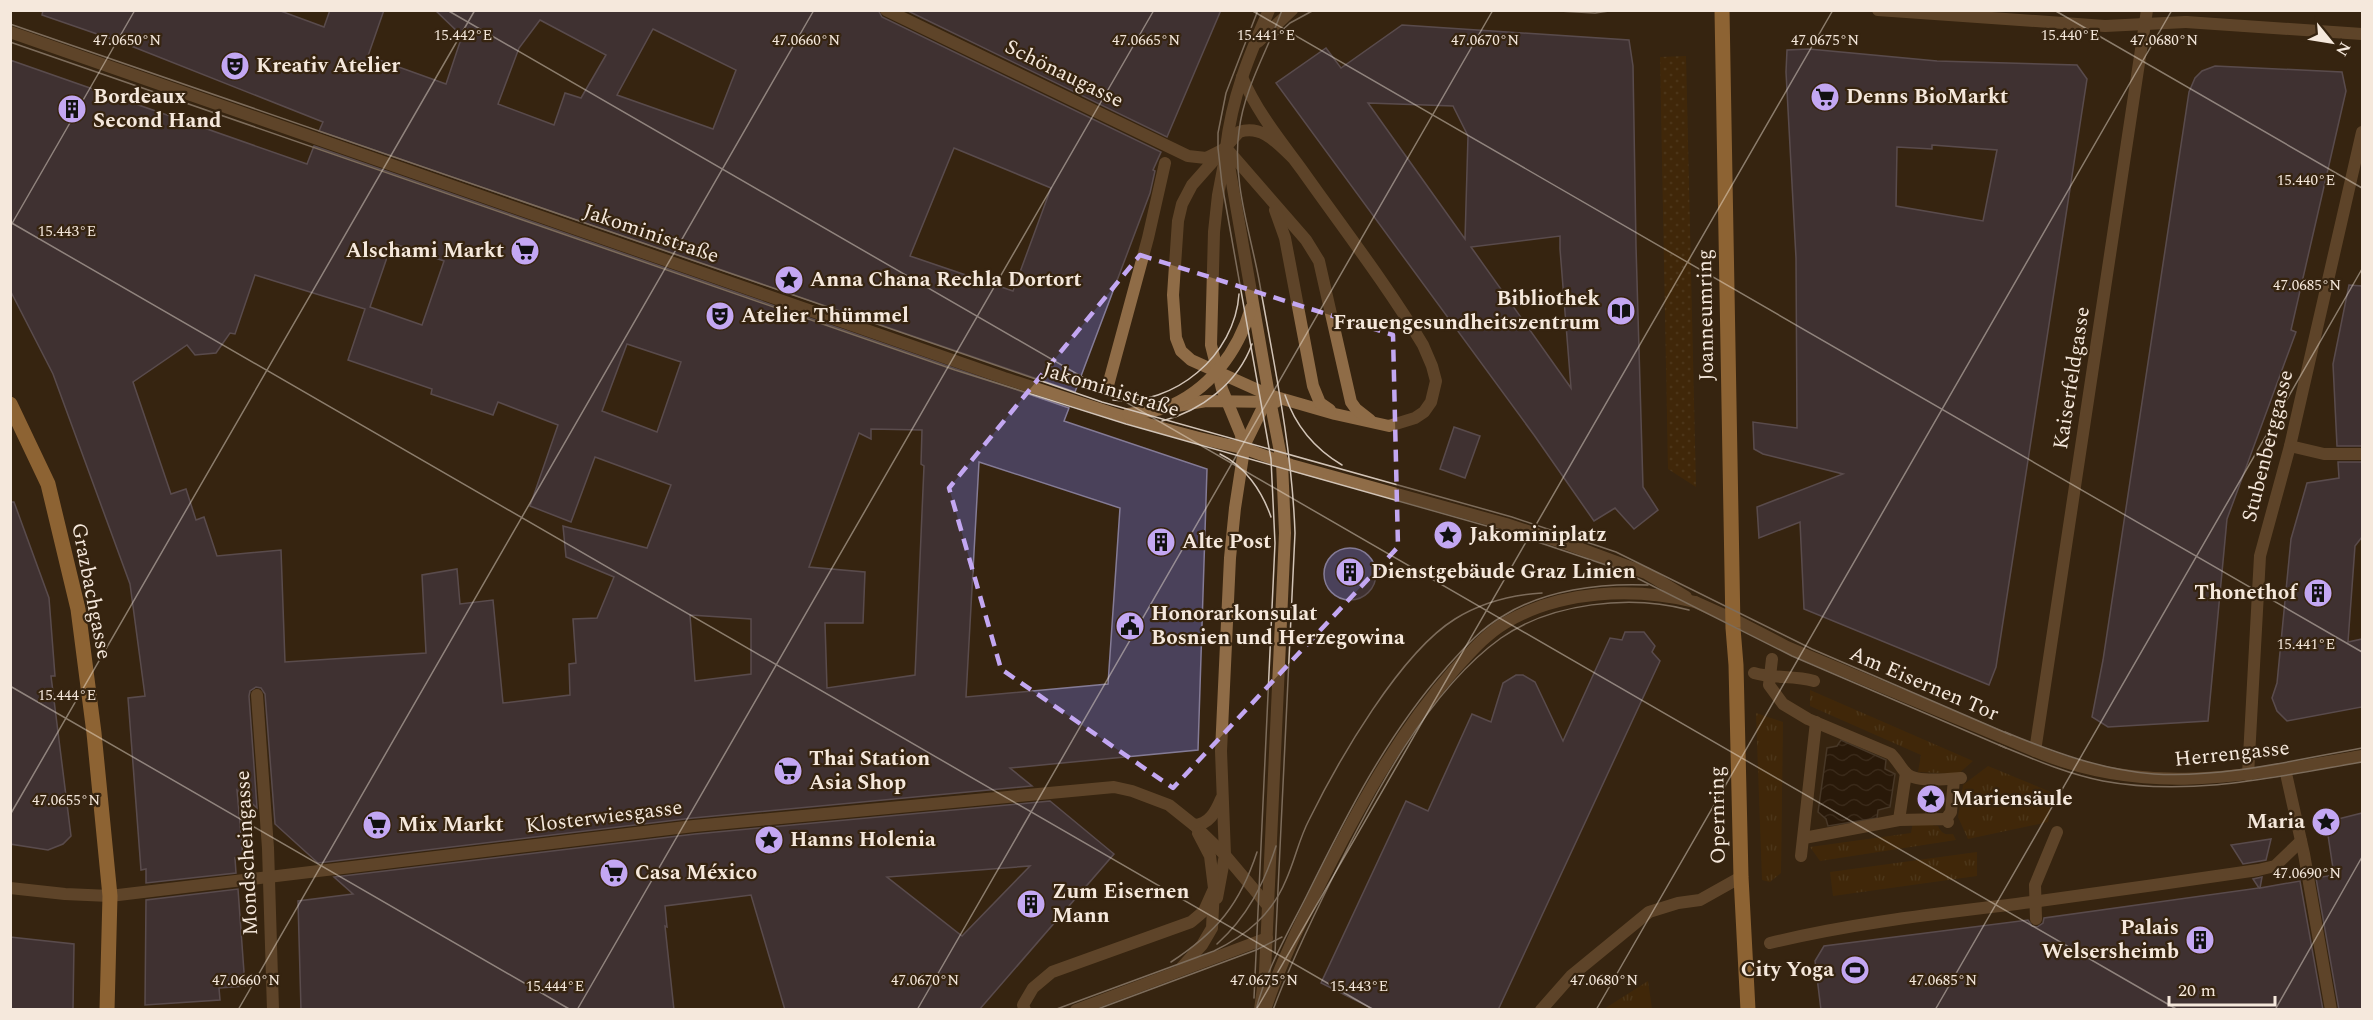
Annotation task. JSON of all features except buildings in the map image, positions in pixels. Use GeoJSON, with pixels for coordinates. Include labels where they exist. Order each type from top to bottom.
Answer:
{"type":"FeatureCollection","features":[{"type":"Feature","properties":{"kind":"main road","name":"Joanneumring"},"geometry":{"type":"LineString","coordinates":[[1722,10],[1733,619]]}},
{"type":"Feature","properties":{"kind":"main road","name":"Grazbachgasse"},"geometry":{"type":"LineString","coordinates":[[10,404],[48,484],[78,609],[94,733],[110,896],[107,1010]]}},
{"type":"Feature","properties":{"kind":"main road","name":"Opernring"},"geometry":{"type":"LineString","coordinates":[[1733,619],[1740,877],[1748,1010]]}},
{"type":"Feature","properties":{"kind":"street","name":"Schönaugasse"},"geometry":{"type":"LineString","coordinates":[[886,10],[1188,156],[1198,158]]}},
{"type":"Feature","properties":{"kind":"street"},"geometry":{"type":"LineString","coordinates":[[1179,970],[1202,945],[1212,928],[1225,855],[1221,751],[1230,558],[1243,448],[1241,435],[1217,373],[1211,345],[1214,232],[1230,113],[1253,47],[1269,10]]}},
{"type":"Feature","properties":{"kind":"street"},"geometry":{"type":"LineString","coordinates":[[1253,47],[1292,10]]}},
{"type":"Feature","properties":{"kind":"street"},"geometry":{"type":"LineString","coordinates":[[1878,10],[2105,26],[2146,17],[2186,22],[2362,34]]}},
{"type":"Feature","properties":{"kind":"street","name":"Kaiserfeldgasse"},"geometry":{"type":"LineString","coordinates":[[2035,751],[2146,17]]}},
{"type":"Feature","properties":{"kind":"street","name":"Jakoministraße"},"geometry":{"type":"LineString","coordinates":[[10,32],[1073,400],[1214,442],[1243,448],[1282,462]]}},
{"type":"Feature","properties":{"kind":"street"},"geometry":{"type":"LineString","coordinates":[[1119,414],[1206,401],[1268,399],[1389,426],[1402,424],[1424,412],[1435,392],[1436,381],[1432,366],[1412,327],[1253,100],[1242,77]]}},
{"type":"Feature","properties":{"kind":"street"},"geometry":{"type":"LineString","coordinates":[[1268,399],[1191,360],[1181,351],[1176,338],[1173,306],[1178,221],[1182,204],[1192,185],[1239,132],[1256,130],[1273,139],[1293,158]]}},
{"type":"Feature","properties":{"kind":"street","name":"Stubenberggasse"},"geometry":{"type":"LineString","coordinates":[[2248,775],[2260,556],[2290,446],[2362,132]]}},
{"type":"Feature","properties":{"kind":"street"},"geometry":{"type":"LineString","coordinates":[[1202,175],[1198,158],[1213,157],[1226,148]]}},
{"type":"Feature","properties":{"kind":"street"},"geometry":{"type":"LineString","coordinates":[[1226,148],[1306,240],[1319,261],[1352,402],[1361,414],[1376,424]]}},
{"type":"Feature","properties":{"kind":"street"},"geometry":{"type":"LineString","coordinates":[[1226,148],[1268,399],[1282,462],[1286,533],[1262,1010]]}},
{"type":"Feature","properties":{"kind":"street"},"geometry":{"type":"LineString","coordinates":[[1107,389],[1148,238],[1165,163]]}},
{"type":"Feature","properties":{"kind":"street"},"geometry":{"type":"LineString","coordinates":[[1270,201],[1284,238],[1313,386],[1320,402],[1335,414]]}},
{"type":"Feature","properties":{"kind":"street"},"geometry":{"type":"LineString","coordinates":[[1164,408],[1192,393],[1217,373],[1245,328],[1252,304]]}},
{"type":"Feature","properties":{"kind":"street"},"geometry":{"type":"LineString","coordinates":[[1243,448],[1268,399]]}},
{"type":"Feature","properties":{"kind":"street"},"geometry":{"type":"LineString","coordinates":[[2290,446],[2324,454],[2362,454]]}},
{"type":"Feature","properties":{"kind":"street"},"geometry":{"type":"LineString","coordinates":[[1282,462],[1506,525],[1611,559],[1656,578],[1695,602]]}},
{"type":"Feature","properties":{"kind":"street"},"geometry":{"type":"LineString","coordinates":[[1262,1010],[1305,915],[1375,779],[1424,706],[1471,651],[1504,623],[1532,609],[1568,599],[1637,593],[1695,602]]}},
{"type":"Feature","properties":{"kind":"street","name":"Am Eisernen Tor"},"geometry":{"type":"LineString","coordinates":[[1695,602],[1794,650],[2035,751],[2073,766],[2104,774]]}},
{"type":"Feature","properties":{"kind":"street"},"geometry":{"type":"LineString","coordinates":[[1772,659],[1770,685],[1783,704],[1816,722],[1891,754],[1906,773],[1915,777],[1958,778],[1951,812],[1947,820],[1899,820],[1804,838]]}},
{"type":"Feature","properties":{"kind":"street"},"geometry":{"type":"LineString","coordinates":[[1754,673],[1770,678],[1801,677],[1814,681]]}},
{"type":"Feature","properties":{"kind":"street","name":"Mondscheingasse"},"geometry":{"type":"LineString","coordinates":[[257,696],[268,848],[273,1010]]}},
{"type":"Feature","properties":{"kind":"street"},"geometry":{"type":"LineString","coordinates":[[1801,856],[1816,722]]}},
{"type":"Feature","properties":{"kind":"street","name":"Herrengasse"},"geometry":{"type":"LineString","coordinates":[[2104,774],[2154,780],[2198,779],[2248,775],[2362,756]]}},
{"type":"Feature","properties":{"kind":"street"},"geometry":{"type":"LineString","coordinates":[[2285,769],[2301,841],[2331,1010]]}},
{"type":"Feature","properties":{"kind":"street"},"geometry":{"type":"LineString","coordinates":[[1899,820],[1906,773]]}},
{"type":"Feature","properties":{"kind":"street","name":"Klosterwiesgasse"},"geometry":{"type":"LineString","coordinates":[[10,888],[110,896],[694,826],[1114,787],[1169,805],[1194,825]]}},
{"type":"Feature","properties":{"kind":"street"},"geometry":{"type":"LineString","coordinates":[[1194,825],[1205,822],[1222,798]]}},
{"type":"Feature","properties":{"kind":"street"},"geometry":{"type":"LineString","coordinates":[[1194,825],[1225,855],[1268,906]]}},
{"type":"Feature","properties":{"kind":"street"},"geometry":{"type":"LineString","coordinates":[[1194,825],[1210,856],[1214,888],[1212,928]]}},
{"type":"Feature","properties":{"kind":"street"},"geometry":{"type":"LineString","coordinates":[[2036,919],[2035,885],[2057,832]]}},
{"type":"Feature","properties":{"kind":"street"},"geometry":{"type":"LineString","coordinates":[[1770,943],[1840,927],[2275,866],[2301,841]]}},
{"type":"Feature","properties":{"kind":"street"},"geometry":{"type":"LineString","coordinates":[[1541,1010],[1571,976],[1648,912],[1678,903],[1700,900],[1740,877]]}},
{"type":"Feature","properties":{"kind":"street"},"geometry":{"type":"LineString","coordinates":[[1025,1010],[1023,1005],[1033,988],[1052,972],[1191,922],[1204,911],[1214,888]]}},
{"type":"Feature","properties":{"kind":"street"},"geometry":{"type":"LineString","coordinates":[[1078,1009],[1267,939]]}},
{"type":"Feature","properties":{"kind":"highlighted area"},"geometry":{"type":"Polygon","coordinates":[[[1140,255],[1393,335],[1398,547],[1173,788],[1001,669],[949,488],[1140,255]]]}},
{"type":"Feature","properties":{"kind":"green space"},"geometry":{"type":"Polygon","coordinates":[[[1686,56],[1696,487],[1668,469],[1660,57],[1686,56]]]}},
{"type":"Feature","properties":{"kind":"green space"},"geometry":{"type":"Polygon","coordinates":[[[1810,690],[1973,761],[1958,774],[1918,772],[1921,755],[1810,706],[1810,690]]]}},
{"type":"Feature","properties":{"kind":"green space"},"geometry":{"type":"Polygon","coordinates":[[[1756,713],[1783,722],[1781,873],[1770,882],[1762,880],[1756,713]]]}},
{"type":"Feature","properties":{"kind":"green space"},"geometry":{"type":"Polygon","coordinates":[[[1988,766],[2053,793],[2048,822],[1968,839],[1958,817],[1963,785],[1988,766]]]}},
{"type":"Feature","properties":{"kind":"green space"},"geometry":{"type":"Polygon","coordinates":[[[1913,822],[1938,826],[1944,833],[1953,834],[1956,840],[1820,861],[1810,847],[1911,833],[1913,822]]]}},
{"type":"Feature","properties":{"kind":"green space"},"geometry":{"type":"Polygon","coordinates":[[[1977,852],[1977,876],[1833,896],[1830,872],[1977,852]]]}},
{"type":"Feature","properties":{"kind":"green space"},"geometry":{"type":"Polygon","coordinates":[[[1648,981],[1652,1009],[1604,1009],[1648,981]]]}},
{"type":"Feature","properties":{"kind":"water"},"geometry":{"type":"Polygon","coordinates":[[[1841,740],[1886,760],[1885,769],[1895,774],[1890,807],[1878,810],[1877,818],[1828,826],[1826,819],[1818,812],[1827,748],[1837,746],[1841,740]]]}},
{"type":"Feature","properties":{"kind":"tram line"},"geometry":{"type":"LineString","coordinates":[[1254,998],[1275,543],[1271,459],[1222,184],[1218,133],[1226,93],[1258,10]]}},
{"type":"Feature","properties":{"kind":"tram line"},"geometry":{"type":"LineString","coordinates":[[1275,953],[1295,533],[1286,437],[1259,280],[1243,206],[1237,149],[1246,100],[1282,10]]}},
{"type":"Feature","properties":{"kind":"tram line"},"geometry":{"type":"LineString","coordinates":[[1275,37],[1290,23],[1314,10]]}},
{"type":"Feature","properties":{"kind":"tram line"},"geometry":{"type":"LineString","coordinates":[[1541,10],[1595,13],[1616,10]]}},
{"type":"Feature","properties":{"kind":"tram line"},"geometry":{"type":"LineString","coordinates":[[10,24],[1102,402],[1512,517],[1616,552],[1812,649],[2011,735]]}},
{"type":"Feature","properties":{"kind":"tram line"},"geometry":{"type":"LineString","coordinates":[[10,42],[955,370],[1126,424],[1508,532],[1621,570],[1792,656],[2006,748]]}},
{"type":"Feature","properties":{"kind":"tram line"},"geometry":{"type":"LineString","coordinates":[[1113,400],[1136,400],[1158,395],[1179,386],[1197,372],[1213,356],[1226,337],[1235,316],[1239,294]]}},
{"type":"Feature","properties":{"kind":"tram line"},"geometry":{"type":"LineString","coordinates":[[1162,421],[1204,403],[1228,383],[1238,371],[1252,344]]}},
{"type":"Feature","properties":{"kind":"tram line"},"geometry":{"type":"LineString","coordinates":[[1285,395],[1294,416],[1307,435],[1323,452],[1342,465]]}},
{"type":"Feature","properties":{"kind":"tram line"},"geometry":{"type":"LineString","coordinates":[[1220,454],[1237,465],[1252,480],[1271,517]]}},
{"type":"Feature","properties":{"kind":"tram line"},"geometry":{"type":"LineString","coordinates":[[1256,1010],[1278,952],[1368,778],[1404,721],[1446,668],[1479,633],[1519,607],[1536,600],[1592,587],[1648,585]]}},
{"type":"Feature","properties":{"kind":"tram line"},"geometry":{"type":"LineString","coordinates":[[1054,1010],[1214,951],[1248,930],[1266,913],[1280,892],[1306,827],[1353,739],[1413,656],[1434,635],[1455,619],[1475,608],[1519,596],[1542,593]]}},
{"type":"Feature","properties":{"kind":"tram line"},"geometry":{"type":"LineString","coordinates":[[1273,1010],[1317,910],[1384,780],[1426,716],[1449,686],[1474,660],[1501,638],[1521,626],[1567,610],[1617,603],[1666,605],[1689,610]]}},
{"type":"Feature","properties":{"kind":"tram line"},"geometry":{"type":"LineString","coordinates":[[2005,732],[2078,759],[2116,769],[2154,774],[2180,775],[2233,771],[2362,748]]}},
{"type":"Feature","properties":{"kind":"tram line"},"geometry":{"type":"LineString","coordinates":[[1999,745],[2050,766],[2103,781],[2168,787],[2265,779],[2362,762]]}},
{"type":"Feature","properties":{"kind":"tram line"},"geometry":{"type":"LineString","coordinates":[[1217,944],[1246,911],[1266,874],[1276,846]]}},
{"type":"Feature","properties":{"kind":"tram line"},"geometry":{"type":"LineString","coordinates":[[1171,962],[1214,928],[1225,915],[1243,887],[1257,852]]}},
{"type":"Feature","properties":{"kind":"tram line"},"geometry":{"type":"LineString","coordinates":[[1095,1010],[1256,950],[1282,937]]}},
{"type":"Feature","properties":{"kind":"place","name":"Kreativ Atelier"},"geometry":{"type":"Point","coordinates":[235,66]}},
{"type":"Feature","properties":{"kind":"place","name":"Denns BioMarkt"},"geometry":{"type":"Point","coordinates":[1825,97]}},
{"type":"Feature","properties":{"kind":"place","name":"Bordeaux Second Hand"},"geometry":{"type":"Point","coordinates":[72,109]}},
{"type":"Feature","properties":{"kind":"place","name":"Alschami Markt"},"geometry":{"type":"Point","coordinates":[525,251]}},
{"type":"Feature","properties":{"kind":"place","name":"Anna Chana Rechla Dortort"},"geometry":{"type":"Point","coordinates":[789,280]}},
{"type":"Feature","properties":{"kind":"place","name":"Bibliothek Frauengesundheitszentrum"},"geometry":{"type":"Point","coordinates":[1621,311]}},
{"type":"Feature","properties":{"kind":"place","name":"Atelier Thümmel"},"geometry":{"type":"Point","coordinates":[720,316]}},
{"type":"Feature","properties":{"kind":"place","name":"Jakominiplatz"},"geometry":{"type":"Point","coordinates":[1448,535]}},
{"type":"Feature","properties":{"kind":"place","name":"Alte Post"},"geometry":{"type":"Point","coordinates":[1161,542]}},
{"type":"Feature","properties":{"kind":"place","name":"Dienstgebäude Graz Linien"},"geometry":{"type":"Point","coordinates":[1350,572]}},
{"type":"Feature","properties":{"kind":"place","name":"Thonethof"},"geometry":{"type":"Point","coordinates":[2318,593]}},
{"type":"Feature","properties":{"kind":"place","name":"Honorarkonsulat Bosnien und Herzegowina"},"geometry":{"type":"Point","coordinates":[1130,626]}},
{"type":"Feature","properties":{"kind":"place","name":"Thai Station Asia Shop"},"geometry":{"type":"Point","coordinates":[788,771]}},
{"type":"Feature","properties":{"kind":"place","name":"Mariensäule"},"geometry":{"type":"Point","coordinates":[1931,799]}},
{"type":"Feature","properties":{"kind":"place","name":"Maria"},"geometry":{"type":"Point","coordinates":[2326,822]}},
{"type":"Feature","properties":{"kind":"place","name":"Mix Markt"},"geometry":{"type":"Point","coordinates":[377,825]}},
{"type":"Feature","properties":{"kind":"place","name":"Hanns Holenia"},"geometry":{"type":"Point","coordinates":[769,840]}},
{"type":"Feature","properties":{"kind":"place","name":"Casa México"},"geometry":{"type":"Point","coordinates":[614,873]}},
{"type":"Feature","properties":{"kind":"place","name":"Zum Eisernen Mann"},"geometry":{"type":"Point","coordinates":[1031,904]}},
{"type":"Feature","properties":{"kind":"place","name":"Palais Welsersheimb"},"geometry":{"type":"Point","coordinates":[2200,940]}},
{"type":"Feature","properties":{"kind":"place","name":"City Yoga"},"geometry":{"type":"Point","coordinates":[1855,970]}}]}
